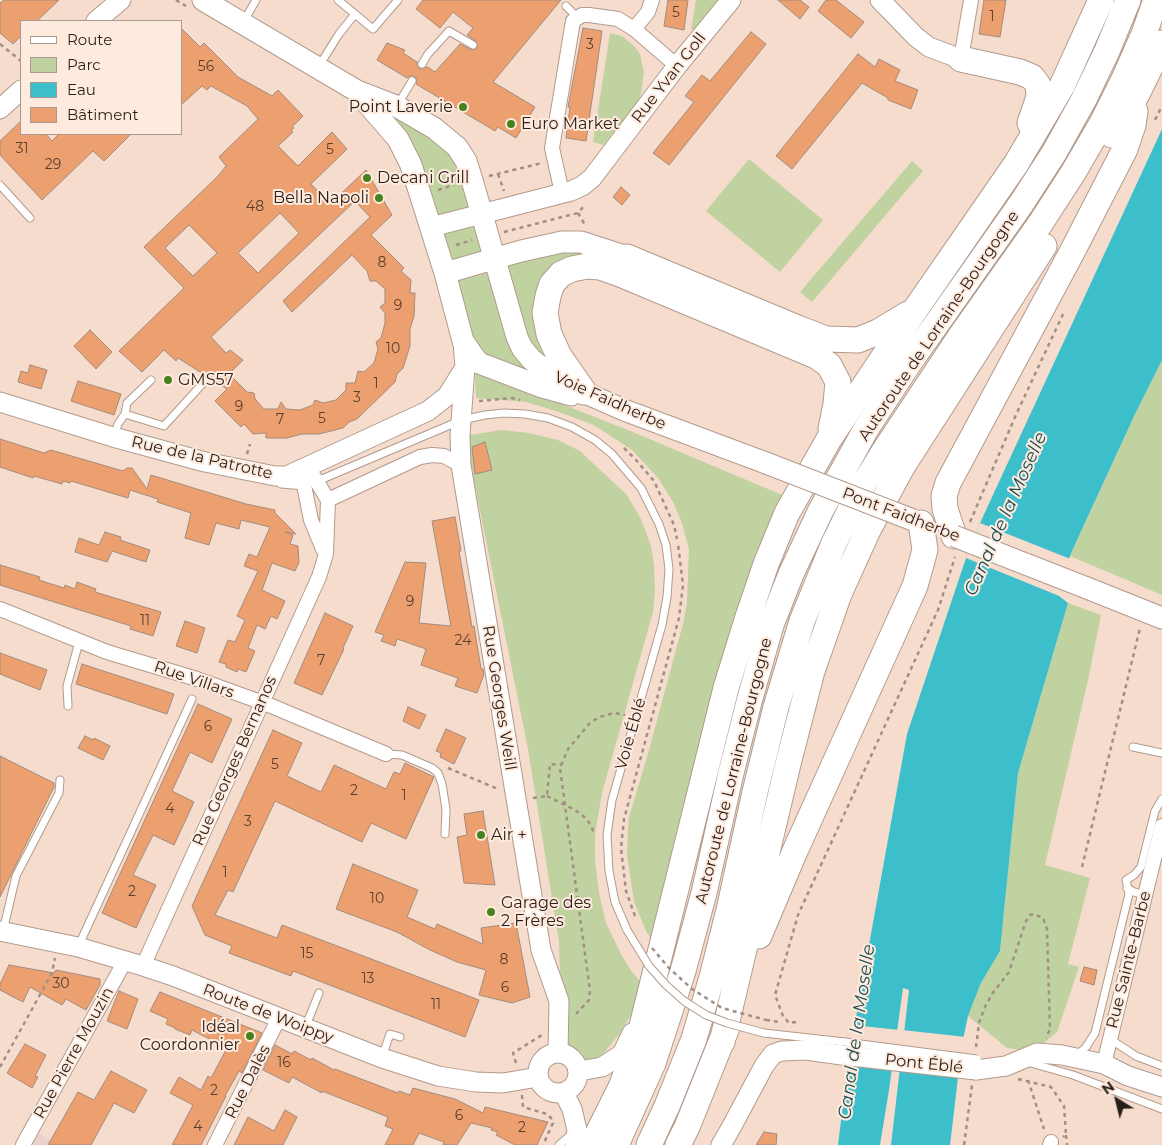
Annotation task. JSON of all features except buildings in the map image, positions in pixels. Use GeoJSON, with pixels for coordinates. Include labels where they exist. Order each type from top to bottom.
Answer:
{"type":"FeatureCollection","features":[{"type":"Feature","properties":{"kind":"highway"},"geometry":{"type":"LineString","coordinates":[[581,1140],[622,1085],[648,1004],[726,688],[766,564],[787,514],[829,439],[1016,164],[1062,86],[1101,0]]}},
{"type":"Feature","properties":{"kind":"highway","name":"Autoroute de Lorraine-Bourgogne"},"geometry":{"type":"LineString","coordinates":[[616,1145],[653,1063],[683,971],[704,892],[750,698],[771,626],[791,574],[820,512],[866,429],[909,363],[1021,204],[1054,153],[1091,85],[1128,0]]}},
{"type":"Feature","properties":{"kind":"highway","name":"Autoroute de Lorraine-Bourgogne"},"geometry":{"type":"LineString","coordinates":[[649,1145],[694,1039],[729,910],[776,707],[802,622],[834,543],[859,492],[883,453],[1073,173],[1102,124],[1144,34],[1156,0]]}},
{"type":"Feature","properties":{"kind":"highway"},"geometry":{"type":"LineString","coordinates":[[722,1042],[812,671],[839,594],[868,530],[902,467],[1043,247],[1136,96],[1162,43]]}},
{"type":"Feature","properties":{"kind":"highway"},"geometry":{"type":"LineString","coordinates":[[961,59],[1032,76],[1038,85],[1039,97],[1016,164]]}},
{"type":"Feature","properties":{"kind":"highway"},"geometry":{"type":"LineString","coordinates":[[960,537],[945,509],[944,496],[948,483],[1125,149],[1133,125],[1136,96]]}},
{"type":"Feature","properties":{"kind":"highway"},"geometry":{"type":"LineString","coordinates":[[628,257],[800,329],[826,338],[858,340],[878,332],[915,310]]}},
{"type":"Feature","properties":{"kind":"highway"},"geometry":{"type":"LineString","coordinates":[[584,392],[559,356],[549,334],[545,314],[552,284],[561,274],[586,266],[600,267],[816,356],[829,365],[838,382],[829,439]]}},
{"type":"Feature","properties":{"kind":"highway"},"geometry":{"type":"LineString","coordinates":[[678,1145],[722,1042],[756,944],[795,851],[915,586],[925,550],[917,522]]}},
{"type":"Feature","properties":{"kind":"main road"},"geometry":{"type":"LineString","coordinates":[[89,20],[97,8],[99,0]]}},
{"type":"Feature","properties":{"kind":"main road"},"geometry":{"type":"LineString","coordinates":[[97,20],[121,0]]}},
{"type":"Feature","properties":{"kind":"main road","name":"Rue Yvan Goll"},"geometry":{"type":"LineString","coordinates":[[431,227],[562,193],[582,186],[592,178],[677,66],[731,0]]}},
{"type":"Feature","properties":{"kind":"main road"},"geometry":{"type":"LineString","coordinates":[[880,0],[916,37],[929,47],[961,59]]}},
{"type":"Feature","properties":{"kind":"main road"},"geometry":{"type":"LineString","coordinates":[[198,5],[243,23],[357,91],[398,139],[411,165],[431,227],[463,341],[479,363],[542,388],[624,410]]}},
{"type":"Feature","properties":{"kind":"main road"},"geometry":{"type":"LineString","coordinates":[[0,109],[20,91]]}},
{"type":"Feature","properties":{"kind":"main road","name":"Voie Faidherbe"},"geometry":{"type":"LineString","coordinates":[[357,91],[396,106],[434,128],[457,147],[466,160],[517,337],[522,348],[531,359],[553,377],[624,410],[766,462]]}},
{"type":"Feature","properties":{"kind":"main road"},"geometry":{"type":"LineString","coordinates":[[445,273],[538,246],[562,242],[581,242],[628,257]]}},
{"type":"Feature","properties":{"kind":"main road","name":"Rue Georges Weill"},"geometry":{"type":"LineString","coordinates":[[463,341],[464,400],[460,436],[461,465],[523,791],[541,950],[559,1001],[558,1053]]}},
{"type":"Feature","properties":{"kind":"main road","name":"Rue de la Patrotte"},"geometry":{"type":"LineString","coordinates":[[0,402],[113,437],[205,462],[275,476],[307,476],[428,411],[448,396],[464,367]]}},
{"type":"Feature","properties":{"kind":"main road","name":"Pont Faidherbe"},"geometry":{"type":"LineString","coordinates":[[766,462],[1158,616]]}},
{"type":"Feature","properties":{"kind":"main road","name":"Route de Woippy"},"geometry":{"type":"LineString","coordinates":[[1,931],[59,942],[134,963],[404,1066],[457,1080],[503,1083],[538,1077]]}},
{"type":"Feature","properties":{"kind":"main road"},"geometry":{"type":"LineString","coordinates":[[579,1071],[602,1067],[622,1054],[648,1004]]}},
{"type":"Feature","properties":{"kind":"main road","name":"Pont Éblé"},"geometry":{"type":"LineString","coordinates":[[721,1145],[764,1066],[774,1054],[782,1051],[843,1048],[978,1066]]}},
{"type":"Feature","properties":{"kind":"main road"},"geometry":{"type":"LineString","coordinates":[[558,1053],[569,1056],[577,1065],[579,1071],[574,1087],[564,1093],[547,1091],[538,1077],[540,1063],[545,1058],[558,1053]]}},
{"type":"Feature","properties":{"kind":"main road"},"geometry":{"type":"LineString","coordinates":[[978,1066],[1006,1066],[1015,1070],[1037,1053],[1075,1057],[1104,1064],[1128,1076],[1162,1087]]}},
{"type":"Feature","properties":{"kind":"main road"},"geometry":{"type":"LineString","coordinates":[[564,1093],[572,1110],[581,1140]]}},
{"type":"Feature","properties":{"kind":"street"},"geometry":{"type":"LineString","coordinates":[[634,29],[648,12],[652,0]]}},
{"type":"Feature","properties":{"kind":"street"},"geometry":{"type":"LineString","coordinates":[[961,59],[972,0]]}},
{"type":"Feature","properties":{"kind":"street"},"geometry":{"type":"LineString","coordinates":[[562,193],[552,148],[571,27],[577,17],[589,15],[618,19],[634,29],[677,66]]}},
{"type":"Feature","properties":{"kind":"street"},"geometry":{"type":"LineString","coordinates":[[307,476],[328,500],[420,457],[444,456],[461,465]]}},
{"type":"Feature","properties":{"kind":"street"},"geometry":{"type":"LineString","coordinates":[[307,476],[311,520],[326,554]]}},
{"type":"Feature","properties":{"kind":"street","name":"Rue Georges Bernanos"},"geometry":{"type":"LineString","coordinates":[[134,963],[262,702],[319,577],[326,554],[328,500]]}},
{"type":"Feature","properties":{"kind":"street","name":"Rue Villars"},"geometry":{"type":"LineString","coordinates":[[0,609],[107,652],[197,679],[262,702],[386,754]]}},
{"type":"Feature","properties":{"kind":"street","name":"Rue Sainte-Barbe"},"geometry":{"type":"LineString","coordinates":[[1104,1064],[1162,826]]}},
{"type":"Feature","properties":{"kind":"street","name":"Rue Pierre Mouzin"},"geometry":{"type":"LineString","coordinates":[[23,1145],[134,963]]}},
{"type":"Feature","properties":{"kind":"street","name":"Rue Dalès"},"geometry":{"type":"LineString","coordinates":[[216,1145],[279,1018]]}},
{"type":"Feature","properties":{"kind":"lane"},"geometry":{"type":"LineString","coordinates":[[243,23],[256,0]]}},
{"type":"Feature","properties":{"kind":"lane"},"geometry":{"type":"LineString","coordinates":[[338,0],[373,29],[398,0]]}},
{"type":"Feature","properties":{"kind":"lane"},"geometry":{"type":"LineString","coordinates":[[566,6],[577,17]]}},
{"type":"Feature","properties":{"kind":"lane"},"geometry":{"type":"LineString","coordinates":[[318,68],[354,14]]}},
{"type":"Feature","properties":{"kind":"lane"},"geometry":{"type":"LineString","coordinates":[[422,64],[428,54],[449,31],[472,45]]}},
{"type":"Feature","properties":{"kind":"lane"},"geometry":{"type":"LineString","coordinates":[[396,106],[412,81]]}},
{"type":"Feature","properties":{"kind":"lane"},"geometry":{"type":"LineString","coordinates":[[0,186],[30,218]]}},
{"type":"Feature","properties":{"kind":"lane"},"geometry":{"type":"LineString","coordinates":[[113,437],[118,424],[125,414],[127,403],[150,380]]}},
{"type":"Feature","properties":{"kind":"lane"},"geometry":{"type":"LineString","coordinates":[[125,414],[164,426],[205,381]]}},
{"type":"Feature","properties":{"kind":"lane","name":"Voie Éblé"},"geometry":{"type":"LineString","coordinates":[[462,420],[504,413],[525,414],[548,418],[572,427],[595,440],[612,454],[641,488],[659,524],[666,545],[669,569],[662,625],[612,800],[607,835],[609,871],[614,894],[627,930],[649,966],[666,985],[684,1001],[706,1015],[727,1024],[764,1033],[843,1048]]}},
{"type":"Feature","properties":{"kind":"lane","name":"Rue de la Patrotte"},"geometry":{"type":"LineString","coordinates":[[161,458],[283,485],[462,420]]}},
{"type":"Feature","properties":{"kind":"lane","name":"Rue de la Patrotte"},"geometry":{"type":"LineString","coordinates":[[67,431],[143,454]]}},
{"type":"Feature","properties":{"kind":"lane"},"geometry":{"type":"LineString","coordinates":[[68,706],[67,686],[79,642]]}},
{"type":"Feature","properties":{"kind":"lane"},"geometry":{"type":"LineString","coordinates":[[78,947],[192,699]]}},
{"type":"Feature","properties":{"kind":"lane"},"geometry":{"type":"LineString","coordinates":[[1133,746],[1162,753]]}},
{"type":"Feature","properties":{"kind":"lane"},"geometry":{"type":"LineString","coordinates":[[386,754],[402,755],[432,768],[438,773],[442,784],[446,809],[445,834]]}},
{"type":"Feature","properties":{"kind":"lane"},"geometry":{"type":"LineString","coordinates":[[1,931],[16,876],[59,793],[60,780]]}},
{"type":"Feature","properties":{"kind":"lane"},"geometry":{"type":"LineString","coordinates":[[1075,1057],[1086,1047],[1095,1033],[1129,894],[1127,884],[1141,867],[1156,811],[1162,799]]}},
{"type":"Feature","properties":{"kind":"lane"},"geometry":{"type":"LineString","coordinates":[[1127,884],[1134,892],[1145,895]]}},
{"type":"Feature","properties":{"kind":"lane"},"geometry":{"type":"LineString","coordinates":[[305,1028],[319,993]]}},
{"type":"Feature","properties":{"kind":"lane"},"geometry":{"type":"LineString","coordinates":[[382,1058],[390,1034],[400,1037]]}},
{"type":"Feature","properties":{"kind":"lane"},"geometry":{"type":"LineString","coordinates":[[1110,1039],[1136,1056],[1162,1066]]}},
{"type":"Feature","properties":{"kind":"lane"},"geometry":{"type":"LineString","coordinates":[[993,1060],[1015,1070],[1073,1074],[1162,1109]]}},
{"type":"Feature","properties":{"kind":"lane"},"geometry":{"type":"LineString","coordinates":[[559,1145],[581,1140]]}},
{"type":"Feature","properties":{"kind":"path"},"geometry":{"type":"LineString","coordinates":[[176,0],[198,5]]}},
{"type":"Feature","properties":{"kind":"path"},"geometry":{"type":"LineString","coordinates":[[0,44],[20,60]]}},
{"type":"Feature","properties":{"kind":"path"},"geometry":{"type":"LineString","coordinates":[[1152,126],[1162,106]]}},
{"type":"Feature","properties":{"kind":"path"},"geometry":{"type":"LineString","coordinates":[[796,1022],[789,1023],[782,1016],[775,995],[798,915],[938,610],[960,537],[1014,417],[1065,312]]}},
{"type":"Feature","properties":{"kind":"path"},"geometry":{"type":"LineString","coordinates":[[464,400],[477,401],[512,398],[528,402]]}},
{"type":"Feature","properties":{"kind":"path"},"geometry":{"type":"LineString","coordinates":[[619,444],[636,460],[654,482],[674,525],[682,565],[683,585],[679,618],[624,819],[621,848],[626,891],[637,921]]}},
{"type":"Feature","properties":{"kind":"path"},"geometry":{"type":"LineString","coordinates":[[1082,867],[1140,628],[1158,616]]}},
{"type":"Feature","properties":{"kind":"path"},"geometry":{"type":"LineString","coordinates":[[559,1025],[584,1007],[589,1000],[590,991],[560,768],[568,749],[590,723],[598,717],[614,713],[651,719]]}},
{"type":"Feature","properties":{"kind":"path"},"geometry":{"type":"LineString","coordinates":[[547,796],[550,764],[562,765]]}},
{"type":"Feature","properties":{"kind":"path"},"geometry":{"type":"LineString","coordinates":[[448,768],[523,791],[533,799],[547,796],[587,819],[594,829],[595,835]]}},
{"type":"Feature","properties":{"kind":"path"},"geometry":{"type":"LineString","coordinates":[[976,1050],[979,1023],[985,1007],[992,994],[1009,972],[1026,921],[1030,915],[1034,914],[1043,918],[1047,929],[1050,1029],[1041,1042]]}},
{"type":"Feature","properties":{"kind":"path"},"geometry":{"type":"LineString","coordinates":[[648,941],[669,968],[692,989],[722,1008],[766,1020]]}},
{"type":"Feature","properties":{"kind":"path"},"geometry":{"type":"LineString","coordinates":[[0,1067],[52,972],[59,942]]}},
{"type":"Feature","properties":{"kind":"path"},"geometry":{"type":"LineString","coordinates":[[964,1145],[978,1066]]}},
{"type":"Feature","properties":{"kind":"path"},"geometry":{"type":"LineString","coordinates":[[1015,1070],[1028,1080],[1050,1087],[1064,1106],[1066,1135],[1050,1144],[1028,1080]]}},
{"type":"Feature","properties":{"kind":"shaded area"},"geometry":{"type":"Polygon","coordinates":[[[34,1130],[58,1145],[26,1145],[34,1130]]]}},
{"type":"Feature","properties":{"kind":"green space"},"geometry":{"type":"Polygon","coordinates":[[[696,0],[720,0],[696,30],[691,29],[696,0]]]}},
{"type":"Feature","properties":{"kind":"green space"},"geometry":{"type":"Polygon","coordinates":[[[610,33],[622,36],[634,46],[640,54],[644,73],[638,102],[603,145],[593,142],[610,33]]]}},
{"type":"Feature","properties":{"kind":"green space"},"geometry":{"type":"Polygon","coordinates":[[[357,91],[445,137],[495,258],[597,246],[552,284],[559,356],[542,387],[479,363],[422,195],[357,91]]]}},
{"type":"Feature","properties":{"kind":"green space"},"geometry":{"type":"Polygon","coordinates":[[[749,159],[823,220],[780,272],[706,211],[749,159]]]}},
{"type":"Feature","properties":{"kind":"green space"},"geometry":{"type":"Polygon","coordinates":[[[912,161],[923,171],[812,302],[800,292],[912,161]]]}},
{"type":"Feature","properties":{"kind":"green space"},"geometry":{"type":"Polygon","coordinates":[[[1162,360],[1162,595],[1070,556],[1162,360]]]}},
{"type":"Feature","properties":{"kind":"green space"},"geometry":{"type":"Polygon","coordinates":[[[475,370],[628,430],[787,497],[659,950],[646,931],[634,902],[627,855],[628,829],[629,817],[684,620],[687,601],[689,549],[682,523],[673,502],[658,478],[632,450],[594,425],[556,411],[526,402],[476,398],[475,370]]]}},
{"type":"Feature","properties":{"kind":"green space"},"geometry":{"type":"Polygon","coordinates":[[[501,430],[529,433],[558,440],[580,451],[627,495],[641,519],[651,546],[654,565],[655,592],[653,612],[602,793],[595,834],[595,859],[599,893],[606,923],[622,956],[632,972],[647,989],[620,1033],[604,1053],[596,1058],[574,1062],[569,1051],[559,1044],[561,1005],[559,942],[528,749],[467,446],[470,435],[501,430]]]}},
{"type":"Feature","properties":{"kind":"green space"},"geometry":{"type":"Polygon","coordinates":[[[1068,603],[1101,615],[1088,680],[1045,865],[1090,878],[1068,964],[1079,967],[1057,1032],[1044,1043],[1022,1050],[1007,1048],[968,1016],[981,983],[1000,951],[1018,773],[1068,603]]]}},
{"type":"Feature","properties":{"kind":"water","name":"Canal de la Moselle"},"geometry":{"type":"Polygon","coordinates":[[[1162,129],[1162,360],[1070,556],[1059,596],[1068,603],[1018,773],[1000,951],[981,983],[968,1016],[962,1044],[950,1145],[891,1145],[909,990],[903,988],[880,1145],[838,1145],[849,1056],[907,734],[966,558],[980,523],[1162,129]]]}},
{"type":"Feature","properties":{"kind":"pier"},"geometry":{"type":"Polygon","coordinates":[[[980,523],[1073,560],[1062,595],[1069,600],[966,558],[980,523]]]}},
{"type":"Feature","properties":{"kind":"pier"},"geometry":{"type":"Polygon","coordinates":[[[852,1025],[900,1030],[895,1068],[847,1055],[852,1025]]]}},
{"type":"Feature","properties":{"kind":"pier"},"geometry":{"type":"Polygon","coordinates":[[[902,1030],[966,1037],[960,1076],[898,1069],[902,1030]]]}},
{"type":"Feature","properties":{"kind":"place","name":"Point Laverie"},"geometry":{"type":"Point","coordinates":[463,107]}},
{"type":"Feature","properties":{"kind":"place","name":"Euro Market"},"geometry":{"type":"Point","coordinates":[511,124]}},
{"type":"Feature","properties":{"kind":"place","name":"Decani Grill"},"geometry":{"type":"Point","coordinates":[367,178]}},
{"type":"Feature","properties":{"kind":"place","name":"Bella Napoli"},"geometry":{"type":"Point","coordinates":[379,198]}},
{"type":"Feature","properties":{"kind":"place","name":"GMS57"},"geometry":{"type":"Point","coordinates":[168,380]}},
{"type":"Feature","properties":{"kind":"place","name":"Air +"},"geometry":{"type":"Point","coordinates":[481,835]}},
{"type":"Feature","properties":{"kind":"place","name":"Garage des 2 Frères"},"geometry":{"type":"Point","coordinates":[491,912]}},
{"type":"Feature","properties":{"kind":"place","name":"Idéal Coordonnier"},"geometry":{"type":"Point","coordinates":[250,1036]}}]}
